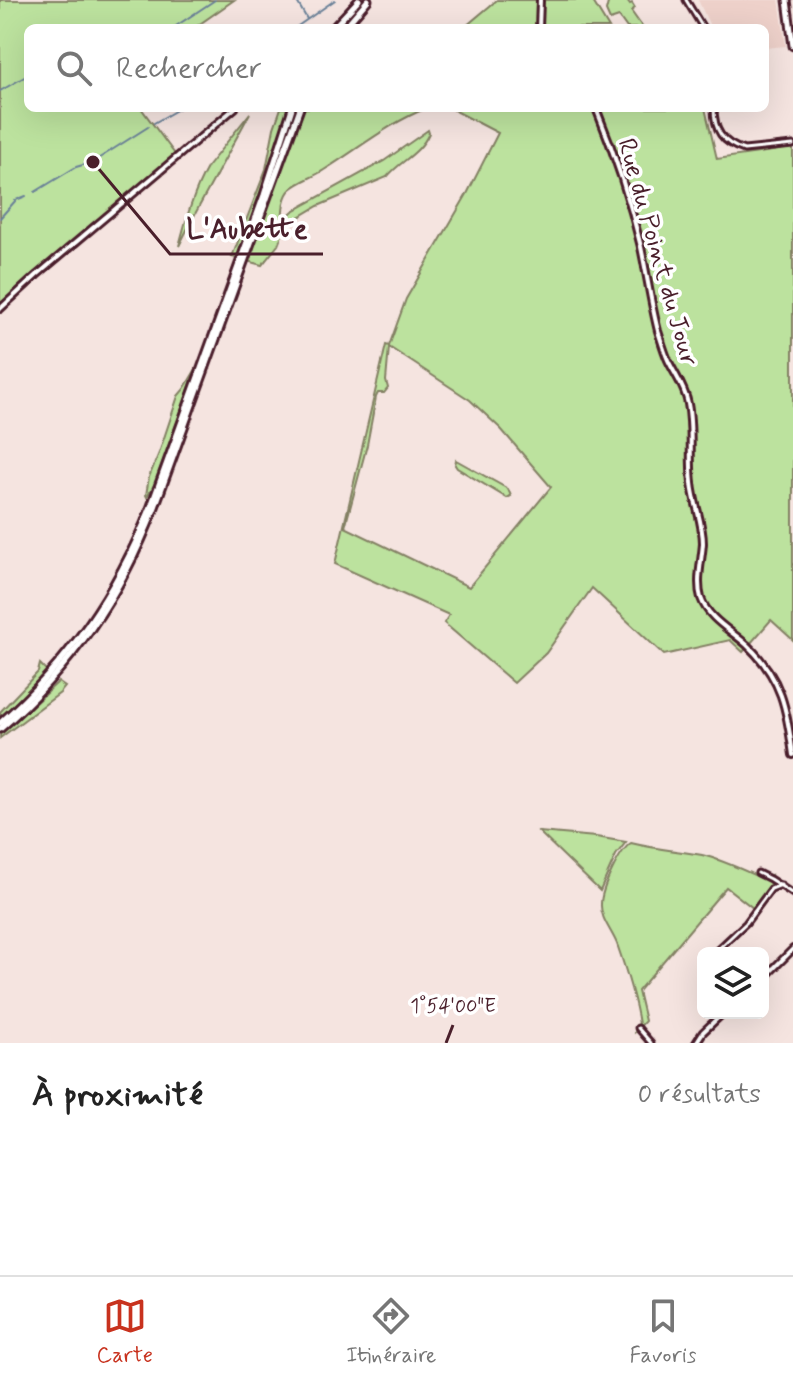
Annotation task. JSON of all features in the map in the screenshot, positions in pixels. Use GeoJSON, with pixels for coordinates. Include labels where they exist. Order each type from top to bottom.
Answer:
{"type":"FeatureCollection","features":[{"type":"Feature","properties":{"kind":"main road"},"geometry":{"type":"LineString","coordinates":[[337,24],[359,0]]}},
{"type":"Feature","properties":{"kind":"main road"},"geometry":{"type":"LineString","coordinates":[[347,24],[368,0]]}},
{"type":"Feature","properties":{"kind":"main road"},"geometry":{"type":"LineString","coordinates":[[787,0],[793,46]]}},
{"type":"Feature","properties":{"kind":"main road"},"geometry":{"type":"LineString","coordinates":[[0,726],[70,650],[101,608],[130,555],[150,509],[243,254],[291,112]]}},
{"type":"Feature","properties":{"kind":"main road"},"geometry":{"type":"LineString","coordinates":[[0,726],[37,695],[80,645],[134,558],[299,112]]}},
{"type":"Feature","properties":{"kind":"street"},"geometry":{"type":"LineString","coordinates":[[539,24],[540,0]]}},
{"type":"Feature","properties":{"kind":"street"},"geometry":{"type":"LineString","coordinates":[[686,0],[701,24]]}},
{"type":"Feature","properties":{"kind":"street"},"geometry":{"type":"LineString","coordinates":[[0,309],[230,112]]}},
{"type":"Feature","properties":{"kind":"street","name":"Rue du Point du Jour"},"geometry":{"type":"LineString","coordinates":[[597,112],[632,213],[659,335],[688,403],[692,483],[703,541],[699,591],[702,602],[722,625],[748,646],[776,683],[786,708],[793,755]]}},
{"type":"Feature","properties":{"kind":"street"},"geometry":{"type":"LineString","coordinates":[[714,112],[716,128],[732,146],[744,150],[792,144]]}},
{"type":"Feature","properties":{"kind":"street"},"geometry":{"type":"LineString","coordinates":[[758,873],[793,894]]}},
{"type":"Feature","properties":{"kind":"street"},"geometry":{"type":"LineString","coordinates":[[720,947],[746,923],[771,889],[781,885]]}},
{"type":"Feature","properties":{"kind":"street"},"geometry":{"type":"LineString","coordinates":[[769,973],[793,949]]}},
{"type":"Feature","properties":{"kind":"street"},"geometry":{"type":"LineString","coordinates":[[696,1043],[717,1019]]}},
{"type":"Feature","properties":{"kind":"street"},"geometry":{"type":"LineString","coordinates":[[638,1028],[651,1043]]}},
{"type":"Feature","properties":{"kind":"shaded area"},"geometry":{"type":"Polygon","coordinates":[[[698,0],[779,0],[786,46],[769,48],[769,24],[709,24],[698,0]]]}},
{"type":"Feature","properties":{"kind":"green space"},"geometry":{"type":"Polygon","coordinates":[[[0,0],[234,0],[200,24],[24,24],[24,112],[144,112],[177,157],[0,304],[0,0]]]}},
{"type":"Feature","properties":{"kind":"green space"},"geometry":{"type":"Polygon","coordinates":[[[497,0],[592,0],[607,24],[468,24],[497,0]]]}},
{"type":"Feature","properties":{"kind":"green space"},"geometry":{"type":"Polygon","coordinates":[[[627,0],[632,3],[635,8],[631,11],[640,24],[624,24],[619,17],[610,20],[606,11],[608,3],[627,0]]]}},
{"type":"Feature","properties":{"kind":"green space"},"geometry":{"type":"Polygon","coordinates":[[[280,112],[418,112],[291,189],[284,201],[282,225],[293,211],[384,161],[428,130],[429,133],[420,146],[387,177],[318,206],[286,225],[278,245],[262,265],[232,257],[266,169],[280,112]]]}},
{"type":"Feature","properties":{"kind":"green space"},"geometry":{"type":"Polygon","coordinates":[[[458,112],[706,112],[717,159],[793,148],[793,640],[771,620],[743,652],[730,640],[664,655],[592,588],[546,653],[514,683],[444,623],[449,615],[335,564],[386,345],[389,346],[406,299],[467,194],[498,133],[458,112]],[[389,347],[388,388],[376,397],[345,527],[469,587],[551,487],[501,429],[470,400],[389,347]]]}},
{"type":"Feature","properties":{"kind":"green space"},"geometry":{"type":"Polygon","coordinates":[[[250,113],[195,214],[179,246],[208,166],[250,113]]]}},
{"type":"Feature","properties":{"kind":"green space"},"geometry":{"type":"Polygon","coordinates":[[[196,369],[147,497],[149,477],[178,396],[196,369]]]}},
{"type":"Feature","properties":{"kind":"green space"},"geometry":{"type":"Polygon","coordinates":[[[456,460],[508,489],[511,496],[507,498],[457,468],[456,460]]]}},
{"type":"Feature","properties":{"kind":"green space"},"geometry":{"type":"Polygon","coordinates":[[[40,664],[48,672],[0,719],[0,712],[38,672],[40,664]]]}},
{"type":"Feature","properties":{"kind":"green space"},"geometry":{"type":"Polygon","coordinates":[[[58,682],[65,687],[60,693],[0,738],[0,733],[58,682]]]}},
{"type":"Feature","properties":{"kind":"green space"},"geometry":{"type":"Polygon","coordinates":[[[539,832],[626,842],[616,855],[600,891],[539,832]]]}},
{"type":"Feature","properties":{"kind":"green space"},"geometry":{"type":"Polygon","coordinates":[[[631,843],[710,857],[763,879],[771,875],[769,887],[753,908],[726,887],[638,991],[645,1021],[635,1032],[635,1026],[639,1024],[633,994],[617,944],[602,914],[601,904],[612,870],[631,843]]]}},
{"type":"Feature","properties":{"kind":"waterway"},"geometry":{"type":"LineString","coordinates":[[179,24],[215,0]]}},
{"type":"Feature","properties":{"kind":"waterway"},"geometry":{"type":"LineString","coordinates":[[296,0],[307,19]]}},
{"type":"Feature","properties":{"kind":"waterway"},"geometry":{"type":"LineString","coordinates":[[301,24],[335,0]]}},
{"type":"Feature","properties":{"kind":"waterway"},"geometry":{"type":"LineString","coordinates":[[0,91],[24,77]]}},
{"type":"Feature","properties":{"kind":"waterway"},"geometry":{"type":"LineString","coordinates":[[154,123],[173,112]]}},
{"type":"Feature","properties":{"kind":"waterway"},"geometry":{"type":"LineString","coordinates":[[35,192],[76,167],[93,162],[148,127]]}},
{"type":"Feature","properties":{"kind":"waterway"},"geometry":{"type":"LineString","coordinates":[[0,218],[16,200],[26,196]]}},
{"type":"Feature","properties":{"kind":"place","name":"L'Aubette"},"geometry":{"type":"Point","coordinates":[93,162]}}]}
